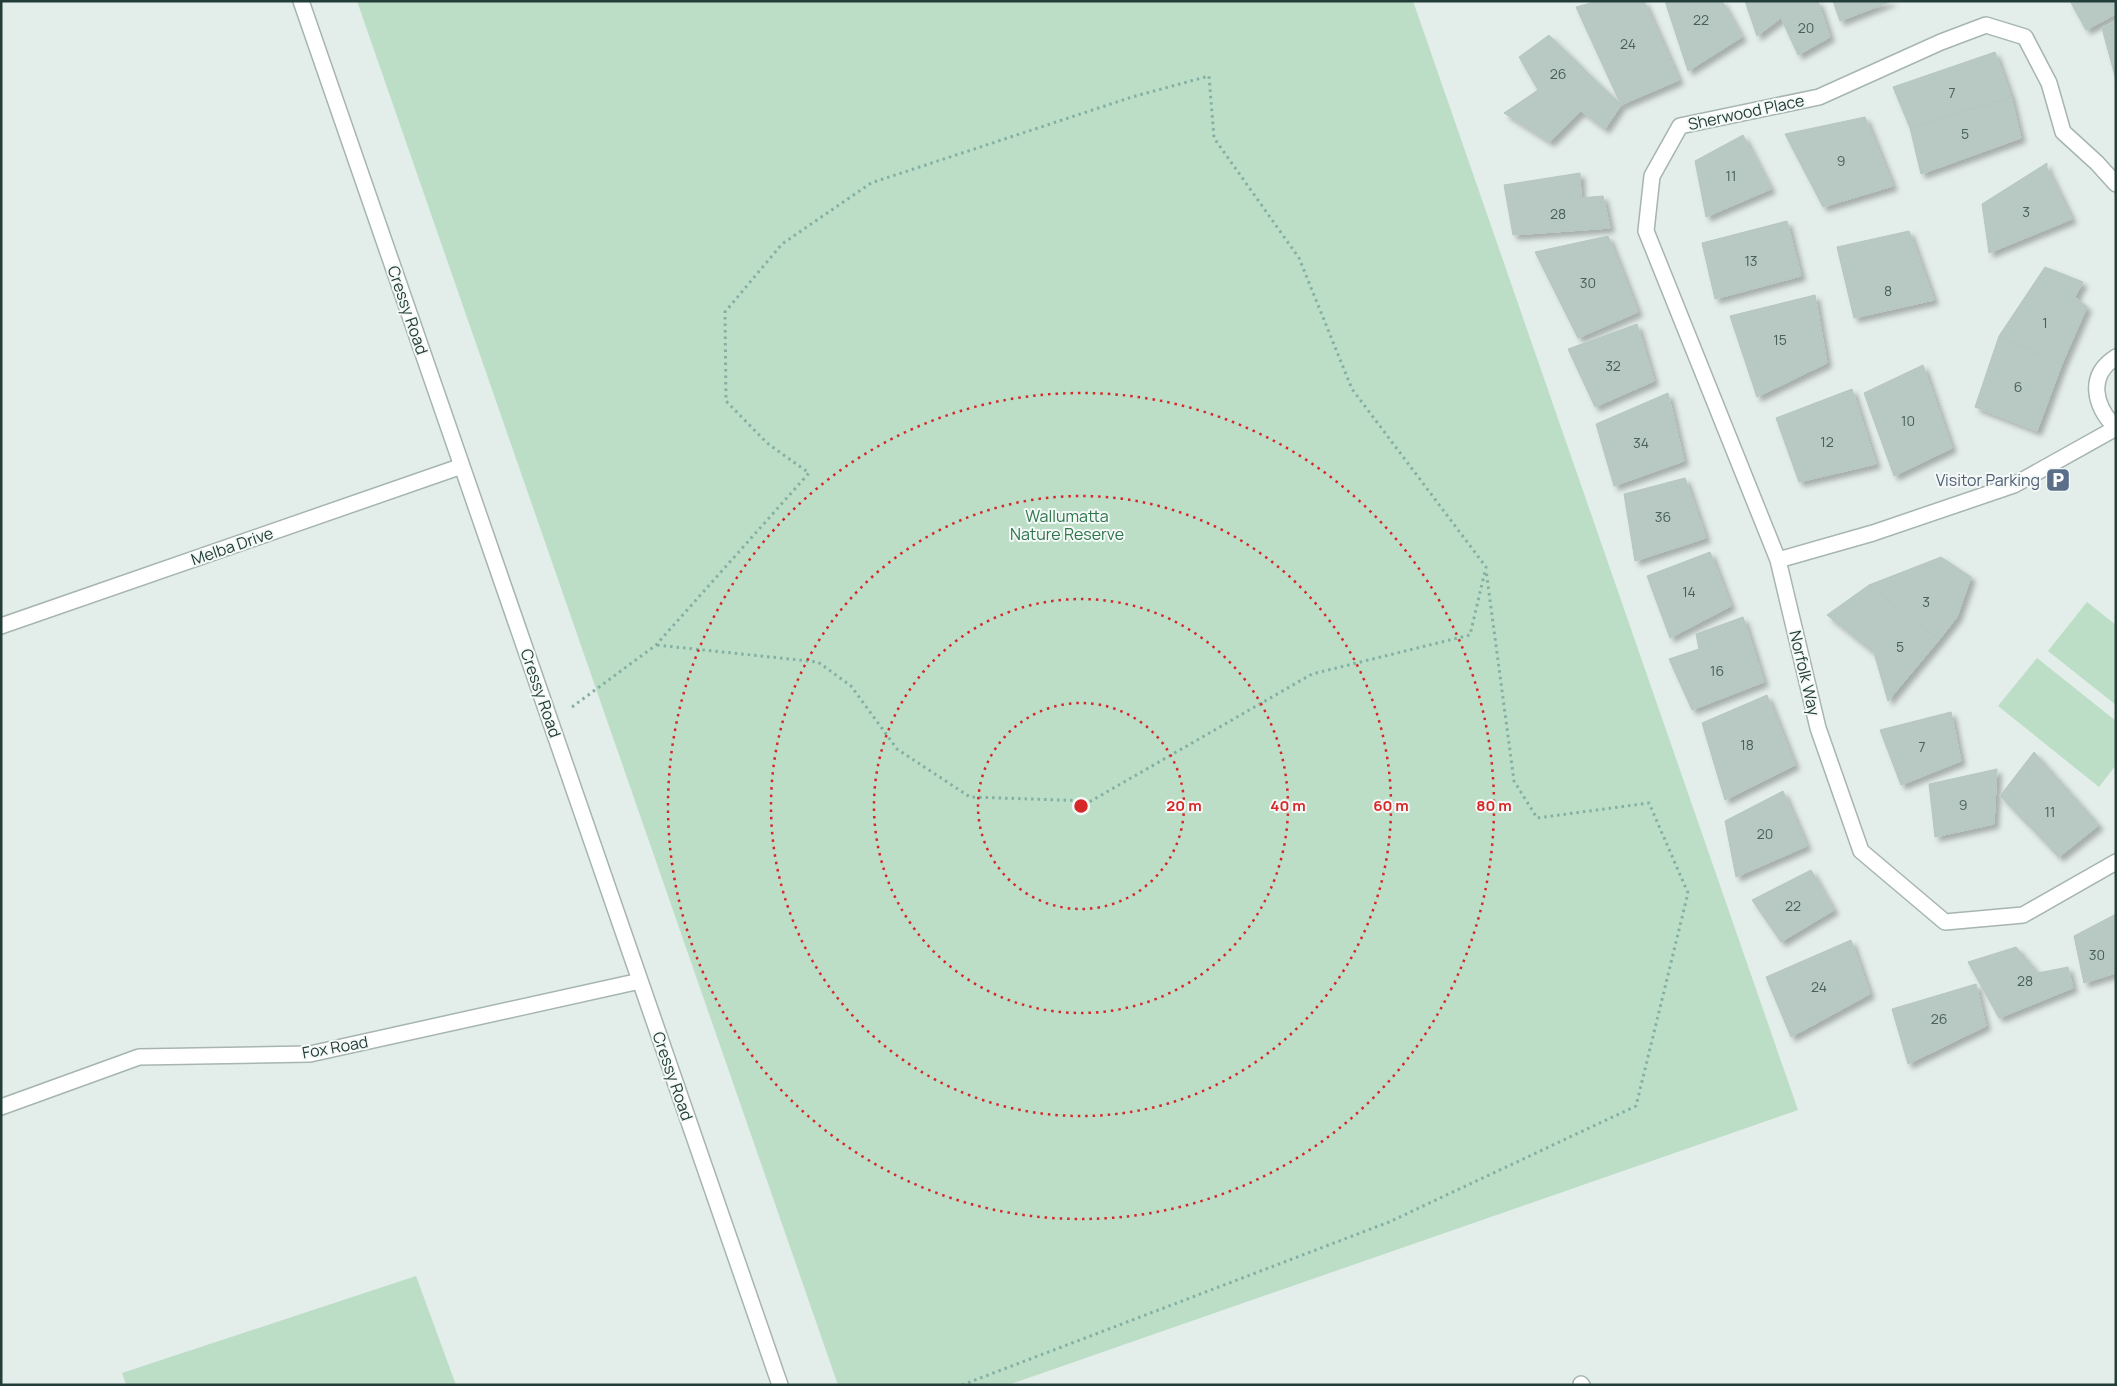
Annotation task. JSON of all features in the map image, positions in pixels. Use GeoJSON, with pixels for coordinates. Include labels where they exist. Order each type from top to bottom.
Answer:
{"type":"FeatureCollection","features":[{"type":"Feature","properties":{"kind":"street","name":"Cressy Road"},"geometry":{"type":"LineString","coordinates":[[301,1],[780,1385]]}},
{"type":"Feature","properties":{"kind":"street","name":"Sherwood Place"},"geometry":{"type":"LineString","coordinates":[[1778,560],[1646,231],[1652,176],[1680,126],[1819,97],[1941,42],[1986,25],[2025,38],[2049,83],[2063,132],[2097,163],[2116,184]]}},
{"type":"Feature","properties":{"kind":"street"},"geometry":{"type":"LineString","coordinates":[[1778,560],[1873,533],[2014,485],[2116,428],[2103,416],[2096,396],[2101,372],[2116,357]]}},
{"type":"Feature","properties":{"kind":"street","name":"Melba Drive"},"geometry":{"type":"LineString","coordinates":[[1,626],[462,466]]}},
{"type":"Feature","properties":{"kind":"street","name":"Norfolk Way"},"geometry":{"type":"LineString","coordinates":[[1778,560],[1818,728],[1861,851],[1946,922],[2023,915],[2116,862]]}},
{"type":"Feature","properties":{"kind":"street","name":"Fox Road"},"geometry":{"type":"LineString","coordinates":[[1,1107],[139,1057],[310,1054],[640,981]]}},
{"type":"Feature","properties":{"kind":"path"},"geometry":{"type":"LineString","coordinates":[[551,722],[656,645],[809,473],[767,443],[726,401],[725,312],[782,244],[871,182],[1132,97],[1209,76],[1214,138],[1299,258],[1352,390],[1486,567],[1514,781],[1518,789],[1537,818],[1649,803],[1688,893],[1636,1106],[1389,1222],[962,1385]]}},
{"type":"Feature","properties":{"kind":"path"},"geometry":{"type":"LineString","coordinates":[[656,645],[818,662],[851,686],[897,749],[970,797],[1091,801],[1312,674],[1470,635],[1486,567]]}},
{"type":"Feature","properties":{"kind":"green space","name":"Wallumatta Nature Reserve"},"geometry":{"type":"Polygon","coordinates":[[[357,1],[1413,1],[1798,1110],[1008,1385],[838,1385],[357,1]]]}},
{"type":"Feature","properties":{"kind":"green space"},"geometry":{"type":"Polygon","coordinates":[[[2087,602],[2116,625],[2116,705],[2048,651],[2087,602]]]}},
{"type":"Feature","properties":{"kind":"green space"},"geometry":{"type":"Polygon","coordinates":[[[2037,658],[2116,721],[2116,765],[2099,787],[1998,706],[2037,658]]]}},
{"type":"Feature","properties":{"kind":"green space"},"geometry":{"type":"Polygon","coordinates":[[[416,1276],[456,1385],[126,1385],[122,1373],[416,1276]]]}},
{"type":"Feature","properties":{"kind":"building"},"geometry":{"type":"Polygon","coordinates":[[[1598,1],[1644,1],[1679,80],[1621,105],[1576,7],[1598,1]]]}},
{"type":"Feature","properties":{"kind":"building"},"geometry":{"type":"Polygon","coordinates":[[[1665,1],[1722,1],[1742,37],[1688,71],[1665,1]]]}},
{"type":"Feature","properties":{"kind":"building"},"geometry":{"type":"Polygon","coordinates":[[[1745,1],[1818,1],[1830,37],[1798,55],[1781,18],[1757,36],[1745,1]]]}},
{"type":"Feature","properties":{"kind":"building"},"geometry":{"type":"Polygon","coordinates":[[[1833,1],[1892,1],[1840,21],[1833,1]]]}},
{"type":"Feature","properties":{"kind":"building"},"geometry":{"type":"Polygon","coordinates":[[[2070,1],[2116,1],[2116,14],[2086,30],[2070,1]]]}},
{"type":"Feature","properties":{"kind":"building"},"geometry":{"type":"Polygon","coordinates":[[[2116,21],[2116,80],[2102,28],[2116,21]]]}},
{"type":"Feature","properties":{"kind":"building"},"geometry":{"type":"Polygon","coordinates":[[[1549,35],[1621,105],[1605,129],[1581,111],[1550,142],[1504,113],[1538,90],[1519,57],[1549,35]]]}},
{"type":"Feature","properties":{"kind":"building"},"geometry":{"type":"Polygon","coordinates":[[[1995,52],[2011,97],[1910,128],[1893,87],[1995,52]]]}},
{"type":"Feature","properties":{"kind":"building"},"geometry":{"type":"Polygon","coordinates":[[[2011,97],[2021,138],[1921,174],[1910,128],[2011,97]]]}},
{"type":"Feature","properties":{"kind":"building"},"geometry":{"type":"Polygon","coordinates":[[[1865,117],[1893,186],[1823,207],[1785,134],[1865,117]]]}},
{"type":"Feature","properties":{"kind":"building"},"geometry":{"type":"Polygon","coordinates":[[[1743,135],[1771,189],[1706,217],[1695,161],[1743,135]]]}},
{"type":"Feature","properties":{"kind":"building"},"geometry":{"type":"Polygon","coordinates":[[[2047,163],[2047,168],[2072,219],[1989,253],[1982,204],[2047,163]]]}},
{"type":"Feature","properties":{"kind":"building"},"geometry":{"type":"Polygon","coordinates":[[[1580,173],[1581,198],[1603,196],[1610,228],[1513,235],[1504,185],[1580,173]]]}},
{"type":"Feature","properties":{"kind":"building"},"geometry":{"type":"Polygon","coordinates":[[[1787,221],[1801,276],[1715,299],[1702,243],[1787,221]]]}},
{"type":"Feature","properties":{"kind":"building"},"geometry":{"type":"Polygon","coordinates":[[[1909,231],[1934,300],[1854,318],[1837,247],[1909,231]]]}},
{"type":"Feature","properties":{"kind":"building"},"geometry":{"type":"Polygon","coordinates":[[[1608,236],[1638,312],[1578,338],[1535,252],[1608,236]]]}},
{"type":"Feature","properties":{"kind":"building"},"geometry":{"type":"Polygon","coordinates":[[[2045,267],[2083,282],[2075,297],[2087,307],[2062,364],[1999,336],[2045,267]]]}},
{"type":"Feature","properties":{"kind":"building"},"geometry":{"type":"Polygon","coordinates":[[[1815,295],[1827,363],[1757,397],[1730,316],[1815,295]]]}},
{"type":"Feature","properties":{"kind":"building"},"geometry":{"type":"Polygon","coordinates":[[[1637,324],[1654,381],[1595,407],[1568,349],[1637,324]]]}},
{"type":"Feature","properties":{"kind":"building"},"geometry":{"type":"Polygon","coordinates":[[[1999,336],[2062,364],[2037,431],[1975,407],[1999,336]]]}},
{"type":"Feature","properties":{"kind":"building"},"geometry":{"type":"Polygon","coordinates":[[[1923,365],[1952,448],[1894,476],[1864,393],[1923,365]]]}},
{"type":"Feature","properties":{"kind":"building"},"geometry":{"type":"Polygon","coordinates":[[[1852,389],[1876,464],[1799,482],[1776,418],[1852,389]]]}},
{"type":"Feature","properties":{"kind":"building"},"geometry":{"type":"Polygon","coordinates":[[[1668,393],[1684,461],[1614,486],[1596,424],[1668,393]]]}},
{"type":"Feature","properties":{"kind":"building"},"geometry":{"type":"Polygon","coordinates":[[[1685,478],[1706,538],[1635,561],[1624,494],[1685,478]]]}},
{"type":"Feature","properties":{"kind":"building"},"geometry":{"type":"Polygon","coordinates":[[[1710,552],[1731,606],[1670,638],[1647,576],[1710,552]]]}},
{"type":"Feature","properties":{"kind":"building"},"geometry":{"type":"Polygon","coordinates":[[[1941,557],[1971,577],[1957,617],[1939,640],[1869,585],[1941,557]]]}},
{"type":"Feature","properties":{"kind":"building"},"geometry":{"type":"Polygon","coordinates":[[[1869,585],[1939,640],[1888,701],[1874,653],[1827,615],[1869,585]]]}},
{"type":"Feature","properties":{"kind":"building"},"geometry":{"type":"Polygon","coordinates":[[[1743,617],[1764,682],[1692,710],[1669,659],[1699,649],[1696,634],[1743,617]]]}},
{"type":"Feature","properties":{"kind":"building"},"geometry":{"type":"Polygon","coordinates":[[[1767,695],[1795,765],[1725,800],[1702,723],[1767,695]]]}},
{"type":"Feature","properties":{"kind":"building"},"geometry":{"type":"Polygon","coordinates":[[[1951,712],[1961,761],[1901,785],[1880,730],[1951,712]]]}},
{"type":"Feature","properties":{"kind":"building"},"geometry":{"type":"Polygon","coordinates":[[[2034,752],[2099,825],[2059,857],[2000,796],[2034,752]]]}},
{"type":"Feature","properties":{"kind":"building"},"geometry":{"type":"Polygon","coordinates":[[[1997,769],[1994,824],[1935,837],[1929,784],[1997,769]]]}},
{"type":"Feature","properties":{"kind":"building"},"geometry":{"type":"Polygon","coordinates":[[[1783,791],[1807,846],[1736,877],[1725,821],[1783,791]]]}},
{"type":"Feature","properties":{"kind":"building"},"geometry":{"type":"Polygon","coordinates":[[[1811,870],[1834,910],[1781,942],[1752,900],[1811,870]]]}},
{"type":"Feature","properties":{"kind":"building"},"geometry":{"type":"Polygon","coordinates":[[[2116,914],[2116,973],[2084,983],[2074,936],[2116,914]]]}},
{"type":"Feature","properties":{"kind":"building"},"geometry":{"type":"Polygon","coordinates":[[[1851,940],[1870,994],[1791,1037],[1766,977],[1851,940]]]}},
{"type":"Feature","properties":{"kind":"building"},"geometry":{"type":"Polygon","coordinates":[[[2016,947],[2038,973],[2068,967],[2073,988],[1999,1018],[1968,962],[2016,947]]]}},
{"type":"Feature","properties":{"kind":"building"},"geometry":{"type":"Polygon","coordinates":[[[1976,984],[1986,1026],[1908,1064],[1892,1009],[1976,984]]]}},
{"type":"Feature","properties":{"kind":"place","name":"Visitor Parking"},"geometry":{"type":"Point","coordinates":[2058,480]}}]}
